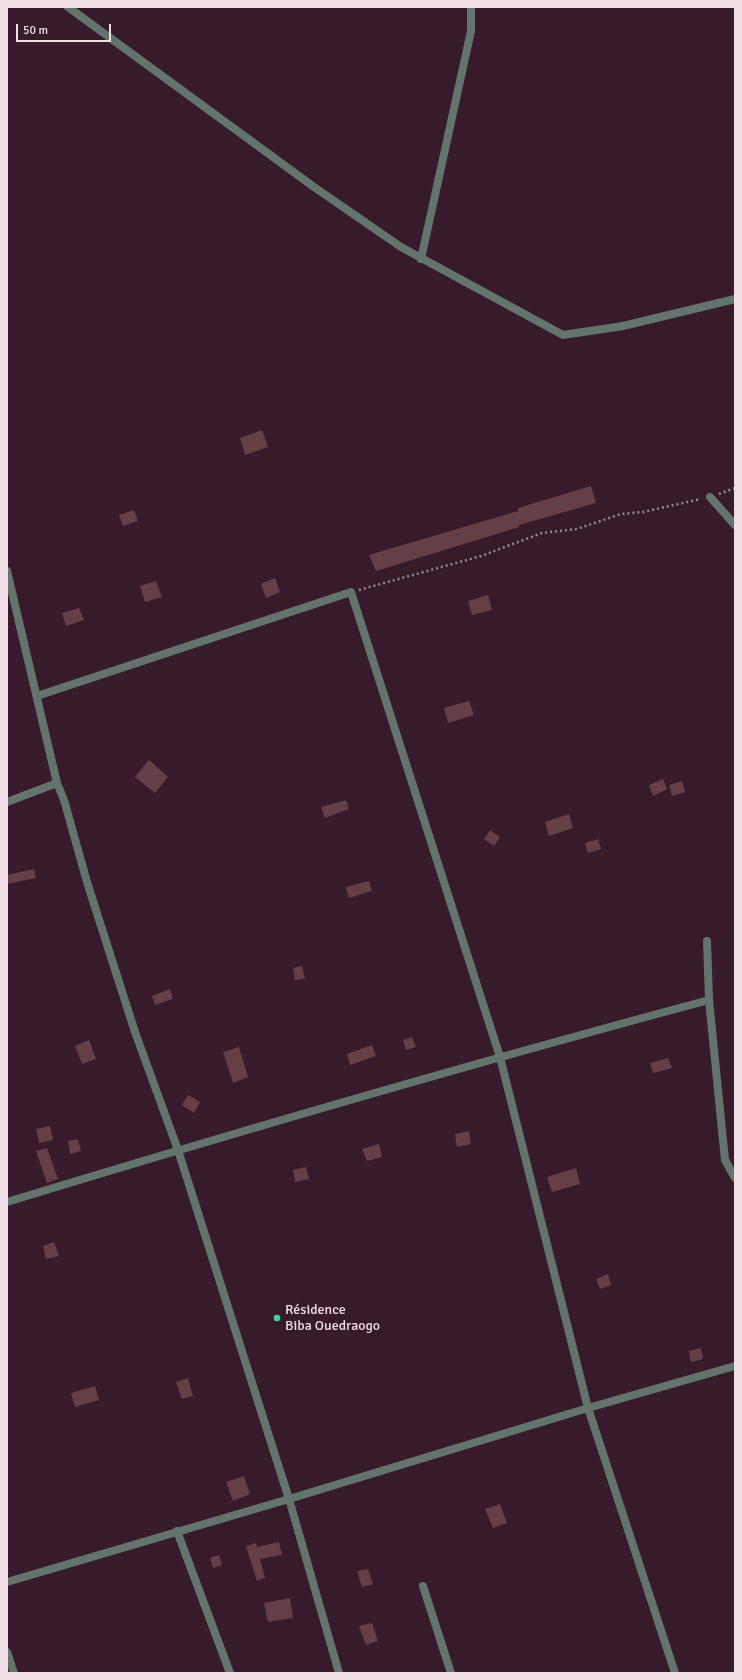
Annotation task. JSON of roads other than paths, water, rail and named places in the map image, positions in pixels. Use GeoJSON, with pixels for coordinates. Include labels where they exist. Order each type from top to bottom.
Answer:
{"type":"FeatureCollection","features":[{"type":"Feature","properties":{"kind":"street"},"geometry":{"type":"LineString","coordinates":[[68,7],[314,187],[421,259],[563,335],[623,326],[735,299]]}},
{"type":"Feature","properties":{"kind":"street"},"geometry":{"type":"LineString","coordinates":[[421,259],[472,31],[471,7]]}},
{"type":"Feature","properties":{"kind":"street"},"geometry":{"type":"LineString","coordinates":[[710,497],[735,525]]}},
{"type":"Feature","properties":{"kind":"street"},"geometry":{"type":"LineString","coordinates":[[7,571],[57,783],[64,800],[85,875],[135,1032],[178,1150],[289,1499],[339,1673]]}},
{"type":"Feature","properties":{"kind":"street"},"geometry":{"type":"LineString","coordinates":[[37,696],[351,592],[500,1057],[588,1408],[675,1673]]}},
{"type":"Feature","properties":{"kind":"street"},"geometry":{"type":"LineString","coordinates":[[7,802],[57,783]]}},
{"type":"Feature","properties":{"kind":"street"},"geometry":{"type":"LineString","coordinates":[[707,942],[709,1000],[725,1160],[735,1178]]}},
{"type":"Feature","properties":{"kind":"street"},"geometry":{"type":"LineString","coordinates":[[7,1202],[178,1150],[500,1057],[709,1000]]}},
{"type":"Feature","properties":{"kind":"street"},"geometry":{"type":"LineString","coordinates":[[7,1582],[289,1499],[588,1408],[735,1366]]}},
{"type":"Feature","properties":{"kind":"street"},"geometry":{"type":"LineString","coordinates":[[178,1531],[230,1673]]}},
{"type":"Feature","properties":{"kind":"street"},"geometry":{"type":"LineString","coordinates":[[423,1586],[451,1673]]}},
{"type":"Feature","properties":{"kind":"street"},"geometry":{"type":"LineString","coordinates":[[7,1652],[14,1673]]}},
{"type":"Feature","properties":{"kind":"place","name":"Résidence Biba Ouedraogo"},"geometry":{"type":"Point","coordinates":[277,1318]}}]}
